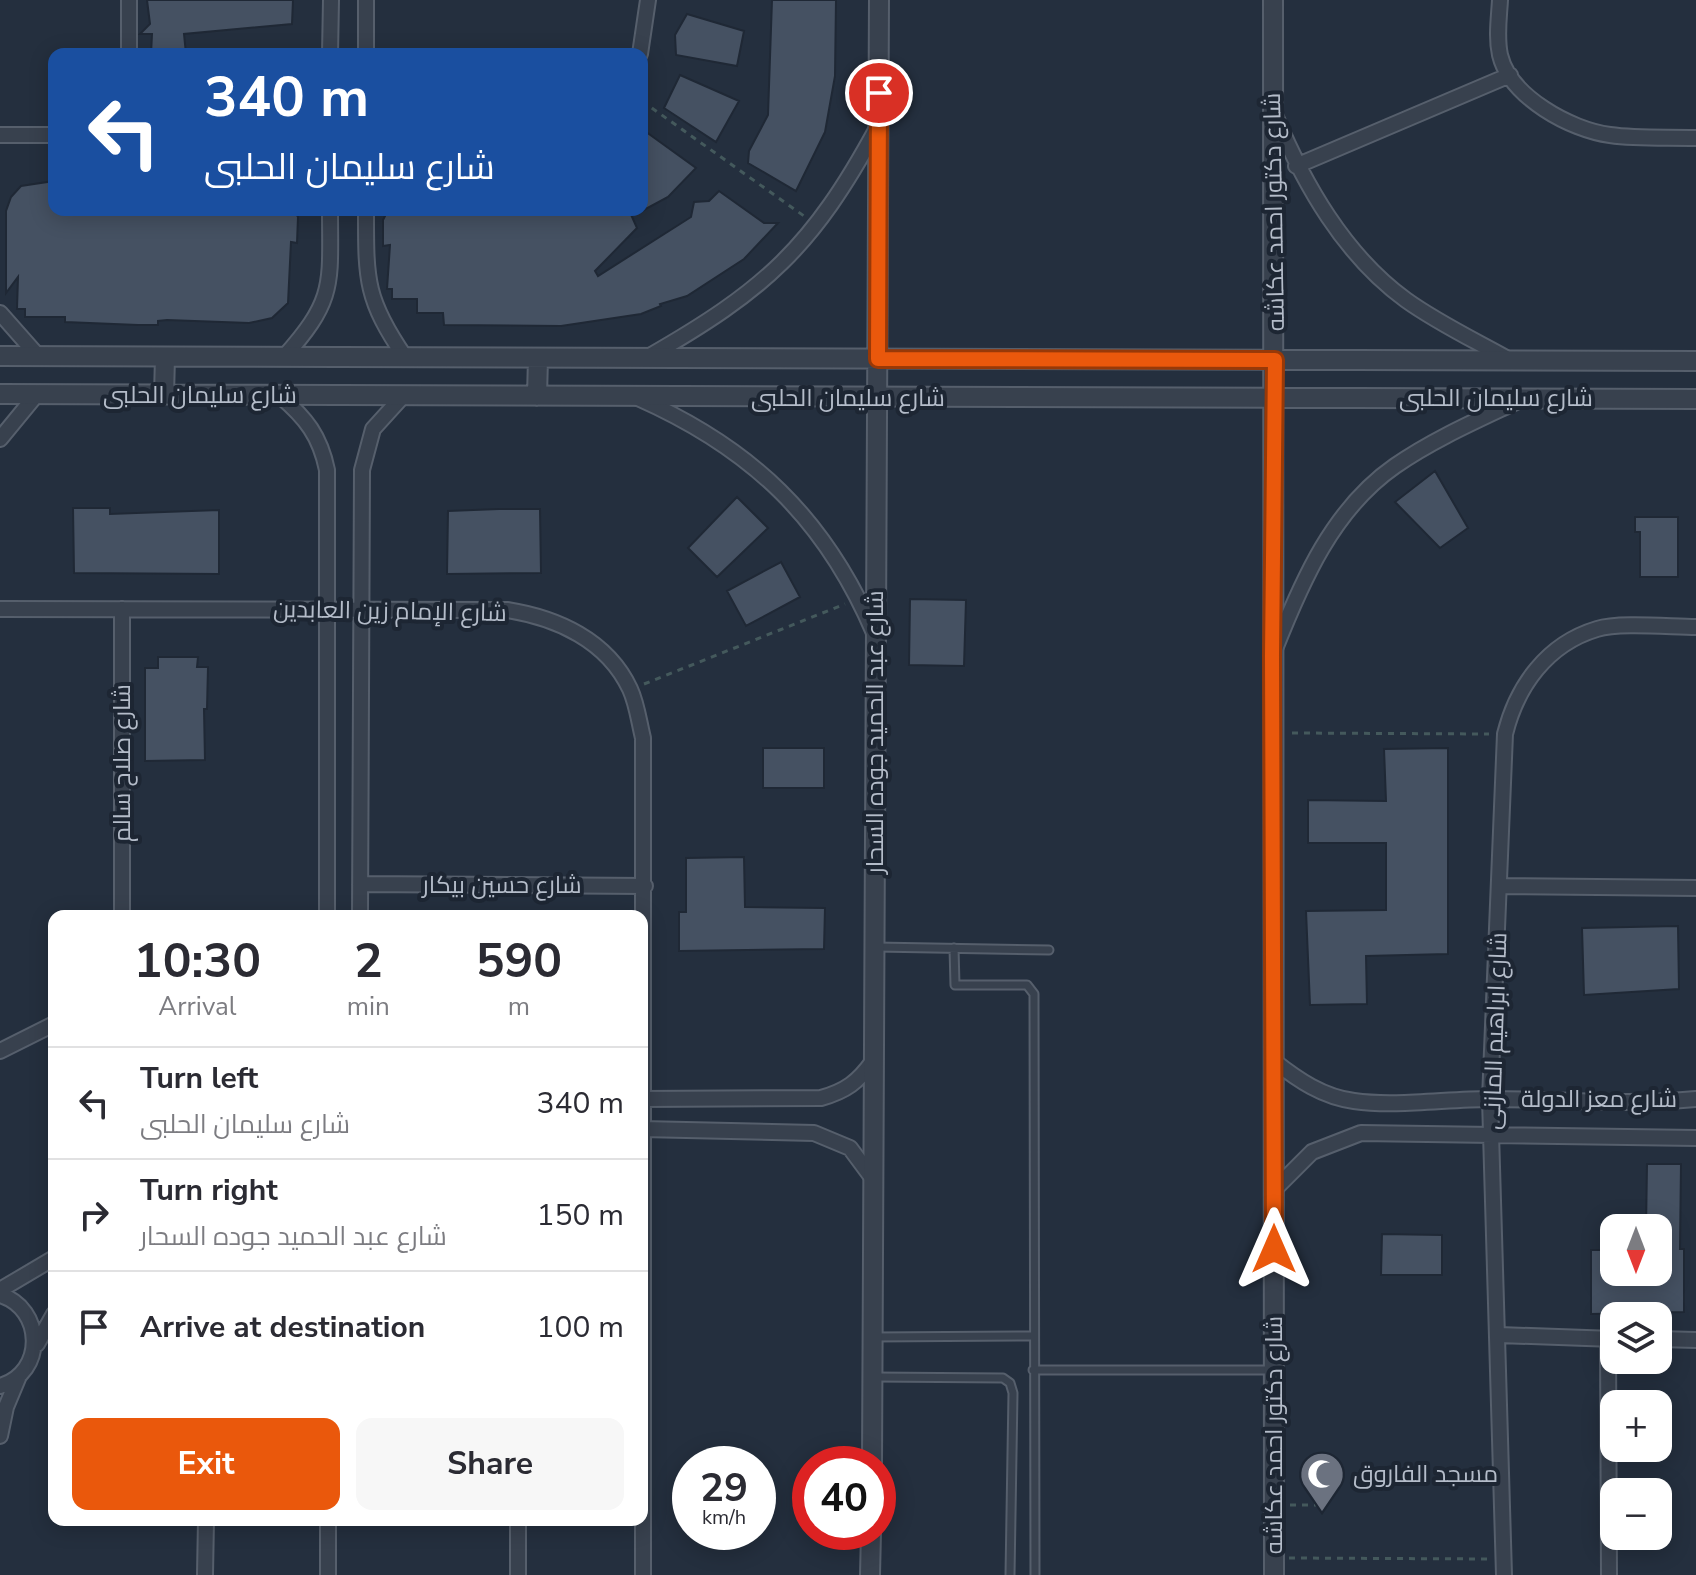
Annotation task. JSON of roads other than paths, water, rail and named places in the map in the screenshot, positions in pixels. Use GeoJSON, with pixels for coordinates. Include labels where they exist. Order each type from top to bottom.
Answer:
{"type":"FeatureCollection","features":[{"type":"Feature","properties":{"kind":"street"},"geometry":{"type":"LineString","coordinates":[[129,0],[129,48]]}},
{"type":"Feature","properties":{"kind":"street"},"geometry":{"type":"LineString","coordinates":[[330,48],[331,0]]}},
{"type":"Feature","properties":{"kind":"street"},"geometry":{"type":"LineString","coordinates":[[366,0],[366,48]]}},
{"type":"Feature","properties":{"kind":"street"},"geometry":{"type":"LineString","coordinates":[[641,48],[648,0]]}},
{"type":"Feature","properties":{"kind":"street","name":"شارع عبد الحميد جوده السحار"},"geometry":{"type":"LineString","coordinates":[[872,1446],[879,0]]}},
{"type":"Feature","properties":{"kind":"street","name":"شارع دكتور احمد عكاشه"},"geometry":{"type":"LineString","coordinates":[[1273,0],[1274,1566]]}},
{"type":"Feature","properties":{"kind":"street"},"geometry":{"type":"LineString","coordinates":[[1500,0],[1501,58],[1510,75],[1542,105],[1582,128],[1610,135],[1696,138]]}},
{"type":"Feature","properties":{"kind":"street"},"geometry":{"type":"LineString","coordinates":[[1296,166],[1510,75]]}},
{"type":"Feature","properties":{"kind":"street"},"geometry":{"type":"LineString","coordinates":[[1272,109],[1296,166],[1341,235],[1373,272],[1437,320],[1512,361]]}},
{"type":"Feature","properties":{"kind":"street"},"geometry":{"type":"LineString","coordinates":[[645,358],[730,308],[768,279],[817,225],[855,168],[879,124]]}},
{"type":"Feature","properties":{"kind":"street"},"geometry":{"type":"LineString","coordinates":[[0,135],[48,135]]}},
{"type":"Feature","properties":{"kind":"street"},"geometry":{"type":"LineString","coordinates":[[284,357],[318,317],[327,296],[330,216]]}},
{"type":"Feature","properties":{"kind":"street"},"geometry":{"type":"LineString","coordinates":[[366,216],[369,293],[377,315],[405,357]]}},
{"type":"Feature","properties":{"kind":"street"},"geometry":{"type":"LineString","coordinates":[[0,313],[38,356]]}},
{"type":"Feature","properties":{"kind":"street","name":"شارع سليمان الحلبى"},"geometry":{"type":"LineString","coordinates":[[0,356],[1696,361]]}},
{"type":"Feature","properties":{"kind":"street"},"geometry":{"type":"LineString","coordinates":[[164,395],[165,357]]}},
{"type":"Feature","properties":{"kind":"street"},"geometry":{"type":"LineString","coordinates":[[537,396],[538,358]]}},
{"type":"Feature","properties":{"kind":"street"},"geometry":{"type":"LineString","coordinates":[[1617,362],[1618,398]]}},
{"type":"Feature","properties":{"kind":"street","name":"شارع سليمان الحلبى"},"geometry":{"type":"LineString","coordinates":[[0,394],[1696,399]]}},
{"type":"Feature","properties":{"kind":"street"},"geometry":{"type":"LineString","coordinates":[[0,439],[37,394]]}},
{"type":"Feature","properties":{"kind":"street"},"geometry":{"type":"LineString","coordinates":[[280,396],[311,426],[322,446],[327,470],[327,910]]}},
{"type":"Feature","properties":{"kind":"street"},"geometry":{"type":"LineString","coordinates":[[360,910],[365,449],[380,420],[403,396]]}},
{"type":"Feature","properties":{"kind":"street"},"geometry":{"type":"LineString","coordinates":[[637,398],[716,437],[773,483],[813,525],[860,599],[876,636]]}},
{"type":"Feature","properties":{"kind":"street"},"geometry":{"type":"LineString","coordinates":[[1272,656],[1303,580],[1327,539],[1359,499],[1392,468],[1427,445],[1525,398]]}},
{"type":"Feature","properties":{"kind":"street","name":"شارع الإمام زين العابدين"},"geometry":{"type":"LineString","coordinates":[[0,609],[507,610],[537,615],[566,626],[592,642],[613,664],[630,690],[643,738],[645,910]]}},
{"type":"Feature","properties":{"kind":"street","name":"شارع صلاح سالم"},"geometry":{"type":"LineString","coordinates":[[122,609],[122,910]]}},
{"type":"Feature","properties":{"kind":"street","name":"شارع ابراهيم المازنى"},"geometry":{"type":"LineString","coordinates":[[1504,1575],[1490,1099],[1505,734],[1512,706],[1526,680],[1545,658],[1569,642],[1599,628],[1696,627]]}},
{"type":"Feature","properties":{"kind":"street","name":"شارع حسين بيكار"},"geometry":{"type":"LineString","coordinates":[[360,884],[645,886]]}},
{"type":"Feature","properties":{"kind":"street"},"geometry":{"type":"LineString","coordinates":[[1499,886],[1696,888]]}},
{"type":"Feature","properties":{"kind":"street"},"geometry":{"type":"LineString","coordinates":[[0,1051],[48,1027]]}},
{"type":"Feature","properties":{"kind":"street"},"geometry":{"type":"LineString","coordinates":[[648,1099],[821,1098],[842,1092],[860,1079],[873,1061]]}},
{"type":"Feature","properties":{"kind":"street","name":"شارع معز الدولة"},"geometry":{"type":"LineString","coordinates":[[1274,1061],[1298,1080],[1326,1094],[1356,1102],[1490,1099],[1646,1103],[1696,1099]]}},
{"type":"Feature","properties":{"kind":"street"},"geometry":{"type":"LineString","coordinates":[[648,1129],[814,1133],[850,1148],[873,1179]]}},
{"type":"Feature","properties":{"kind":"street","name":"شارع معز الدولة"},"geometry":{"type":"LineString","coordinates":[[1275,1189],[1312,1152],[1361,1133],[1696,1138]]}},
{"type":"Feature","properties":{"kind":"street"},"geometry":{"type":"LineString","coordinates":[[35,1347],[30,1318],[21,1306],[0,1292],[48,1262]]}},
{"type":"Feature","properties":{"kind":"street"},"geometry":{"type":"LineString","coordinates":[[0,1436],[6,1407],[19,1376],[48,1324]]}},
{"type":"Feature","properties":{"kind":"street"},"geometry":{"type":"LineString","coordinates":[[1499,1335],[1600,1339]]}},
{"type":"Feature","properties":{"kind":"street"},"geometry":{"type":"LineString","coordinates":[[1672,1339],[1696,1340]]}},
{"type":"Feature","properties":{"kind":"street"},"geometry":{"type":"LineString","coordinates":[[1609,1575],[1611,1374]]}},
{"type":"Feature","properties":{"kind":"street"},"geometry":{"type":"LineString","coordinates":[[0,1386],[19,1376]]}},
{"type":"Feature","properties":{"kind":"street"},"geometry":{"type":"LineString","coordinates":[[205,1575],[206,1526]]}},
{"type":"Feature","properties":{"kind":"street"},"geometry":{"type":"LineString","coordinates":[[328,1526],[328,1575]]}},
{"type":"Feature","properties":{"kind":"street"},"geometry":{"type":"LineString","coordinates":[[518,1526],[518,1575]]}},
{"type":"Feature","properties":{"kind":"street","name":"شارع الإمام زين العابدين"},"geometry":{"type":"LineString","coordinates":[[643,1526],[643,1575]]}},
{"type":"Feature","properties":{"kind":"street"},"geometry":{"type":"LineString","coordinates":[[870,1575],[871,1550]]}},
{"type":"Feature","properties":{"kind":"lane"},"geometry":{"type":"LineString","coordinates":[[874,947],[1049,950]]}},
{"type":"Feature","properties":{"kind":"lane"},"geometry":{"type":"LineString","coordinates":[[954,948],[955,985],[1027,985],[1033,990],[1035,1575]]}},
{"type":"Feature","properties":{"kind":"lane"},"geometry":{"type":"LineString","coordinates":[[873,1337],[1033,1336]]}},
{"type":"Feature","properties":{"kind":"lane"},"geometry":{"type":"LineString","coordinates":[[1033,1370],[1274,1370]]}},
{"type":"Feature","properties":{"kind":"lane"},"geometry":{"type":"LineString","coordinates":[[873,1377],[1003,1378],[1010,1383],[1013,1393],[1010,1575]]}},
{"type":"Feature","properties":{"kind":"place","name":"مسجد الفاروق"},"geometry":{"type":"Point","coordinates":[1322,1513]}}]}
